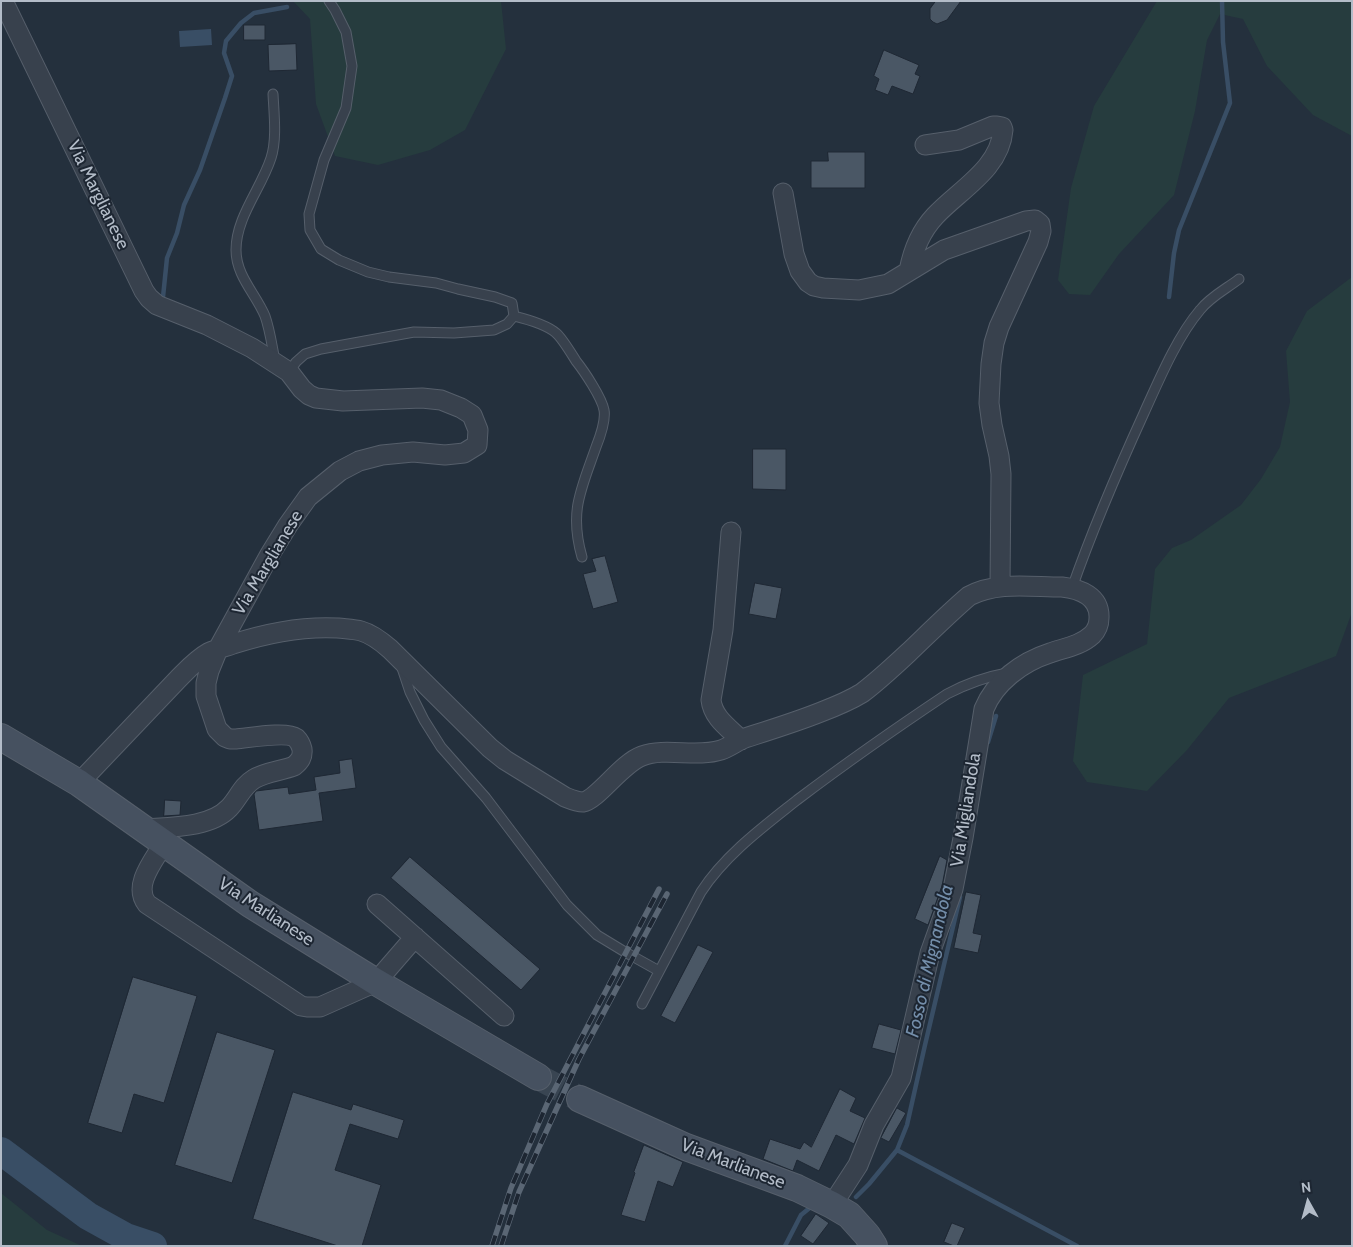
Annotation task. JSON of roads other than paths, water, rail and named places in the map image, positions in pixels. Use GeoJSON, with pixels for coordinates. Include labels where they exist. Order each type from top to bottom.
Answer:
{"type":"FeatureCollection","features":[{"type":"Feature","properties":{"kind":"street","name":"Via Marglianese"},"geometry":{"type":"LineString","coordinates":[[3,1],[144,291],[157,306],[207,325],[252,348],[282,367],[302,389],[316,398],[343,401],[422,398],[441,400],[461,408],[472,415],[478,430],[477,444],[464,453],[445,455],[413,452],[382,454],[359,461],[340,471],[308,497],[269,556],[218,649],[209,671],[206,690],[208,705],[217,729],[224,737],[230,739],[290,736],[296,738],[300,744],[302,757],[294,766],[251,780],[228,809],[219,816],[193,825],[174,827],[154,836]]}},
{"type":"Feature","properties":{"kind":"street"},"geometry":{"type":"LineString","coordinates":[[909,271],[914,247],[923,233],[935,216],[985,170],[998,148],[1003,130],[999,126],[993,126],[959,140],[925,145]]}},
{"type":"Feature","properties":{"kind":"street"},"geometry":{"type":"LineString","coordinates":[[783,193],[797,263],[808,282],[823,288],[842,290],[870,288],[888,284],[935,254],[956,245],[1026,221],[1035,220],[1040,224],[1041,231],[1038,242],[999,327],[994,343],[991,364],[989,403],[1001,474],[1000,586]]}},
{"type":"Feature","properties":{"kind":"street"},"geometry":{"type":"LineString","coordinates":[[731,532],[723,630],[711,700],[712,707],[720,720],[741,740]]}},
{"type":"Feature","properties":{"kind":"street"},"geometry":{"type":"LineString","coordinates":[[79,783],[194,664],[207,654],[247,639],[278,632],[326,628],[362,631],[378,639],[490,748],[505,760],[565,797],[582,802],[588,800],[633,760],[644,755],[659,753],[700,754],[723,749],[741,740],[807,718],[860,694],[888,672],[969,596],[984,589],[1000,586],[1072,588]]}},
{"type":"Feature","properties":{"kind":"street","name":"Via Migliandola"},"geometry":{"type":"LineString","coordinates":[[832,1205],[858,1165],[874,1125],[901,1078],[930,953],[953,888],[984,709],[996,689],[1013,672],[1030,661],[1084,641],[1094,634],[1098,626],[1098,607],[1093,599],[1084,592],[1072,588]]}},
{"type":"Feature","properties":{"kind":"street","name":"Via Marlianese"},"geometry":{"type":"LineString","coordinates":[[1,737],[79,783],[250,904],[376,982],[538,1077]]}},
{"type":"Feature","properties":{"kind":"street"},"geometry":{"type":"LineString","coordinates":[[154,836],[143,880],[142,896],[147,904],[296,1003],[307,1008],[320,1007],[376,982],[415,937]]}},
{"type":"Feature","properties":{"kind":"street"},"geometry":{"type":"LineString","coordinates":[[378,904],[504,1016]]}},
{"type":"Feature","properties":{"kind":"street","name":"Via Marlianese"},"geometry":{"type":"LineString","coordinates":[[580,1099],[686,1147],[797,1188],[832,1205],[849,1215],[874,1246]]}},
{"type":"Feature","properties":{"kind":"lane"},"geometry":{"type":"LineString","coordinates":[[273,94],[272,156],[244,216],[238,234],[236,251],[238,267],[265,317],[282,367],[296,362],[305,354],[321,349],[414,332],[454,333],[494,330],[507,324],[514,316],[512,303],[436,283],[389,278],[368,272],[340,260],[321,249],[310,230],[309,214],[324,160],[346,108],[352,66],[346,32],[329,1]]}},
{"type":"Feature","properties":{"kind":"lane"},"geometry":{"type":"LineString","coordinates":[[1072,588],[1095,525],[1125,455],[1152,394],[1182,334],[1202,307],[1239,279]]}},
{"type":"Feature","properties":{"kind":"lane"},"geometry":{"type":"LineString","coordinates":[[514,316],[531,320],[556,333],[595,390],[604,410],[602,429],[580,492],[576,510],[576,528],[582,557]]}},
{"type":"Feature","properties":{"kind":"lane"},"geometry":{"type":"LineString","coordinates":[[399,658],[410,692],[424,720],[441,747],[486,798],[567,905],[597,935],[659,971]]}},
{"type":"Feature","properties":{"kind":"lane"},"geometry":{"type":"LineString","coordinates":[[642,1004],[693,906],[709,880],[725,862],[766,825],[848,762],[947,694],[984,678],[1013,672]]}},
{"type":"Feature","properties":{"kind":"water"},"geometry":{"type":"Polygon","coordinates":[[[211,29],[212,45],[180,47],[179,31],[211,29]]]}},
{"type":"Feature","properties":{"kind":"waterway","name":"Fosso di Mignandola"},"geometry":{"type":"LineString","coordinates":[[1169,297],[1174,253],[1179,230],[1230,103],[1223,42],[1222,1]]}},
{"type":"Feature","properties":{"kind":"waterway"},"geometry":{"type":"LineString","coordinates":[[163,297],[167,258],[177,233],[184,205],[200,170],[232,76],[224,53],[226,41],[241,23],[254,13],[287,7]]}},
{"type":"Feature","properties":{"kind":"waterway","name":"Fosso di Mignandola"},"geometry":{"type":"LineString","coordinates":[[988,742],[996,716]]}},
{"type":"Feature","properties":{"kind":"waterway","name":"Fosso di Mignandola"},"geometry":{"type":"LineString","coordinates":[[856,1197],[897,1150],[907,1125],[960,897]]}},
{"type":"Feature","properties":{"kind":"waterway"},"geometry":{"type":"LineString","coordinates":[[897,1150],[1077,1246]]}},
{"type":"Feature","properties":{"kind":"waterway"},"geometry":{"type":"LineString","coordinates":[[1,1151],[88,1216],[126,1237],[153,1246]]}},
{"type":"Feature","properties":{"kind":"waterway","name":"Fosso di Mignandola"},"geometry":{"type":"LineString","coordinates":[[785,1246],[801,1215],[812,1206]]}},
{"type":"Feature","properties":{"kind":"tunnel"},"geometry":{"type":"LineString","coordinates":[[538,1077],[580,1099]]}},
{"type":"Feature","properties":{"kind":"railway"},"geometry":{"type":"LineString","coordinates":[[492,1246],[511,1188],[547,1104],[659,889]]}},
{"type":"Feature","properties":{"kind":"railway"},"geometry":{"type":"LineString","coordinates":[[501,1246],[519,1192],[579,1059],[667,894]]}}]}
